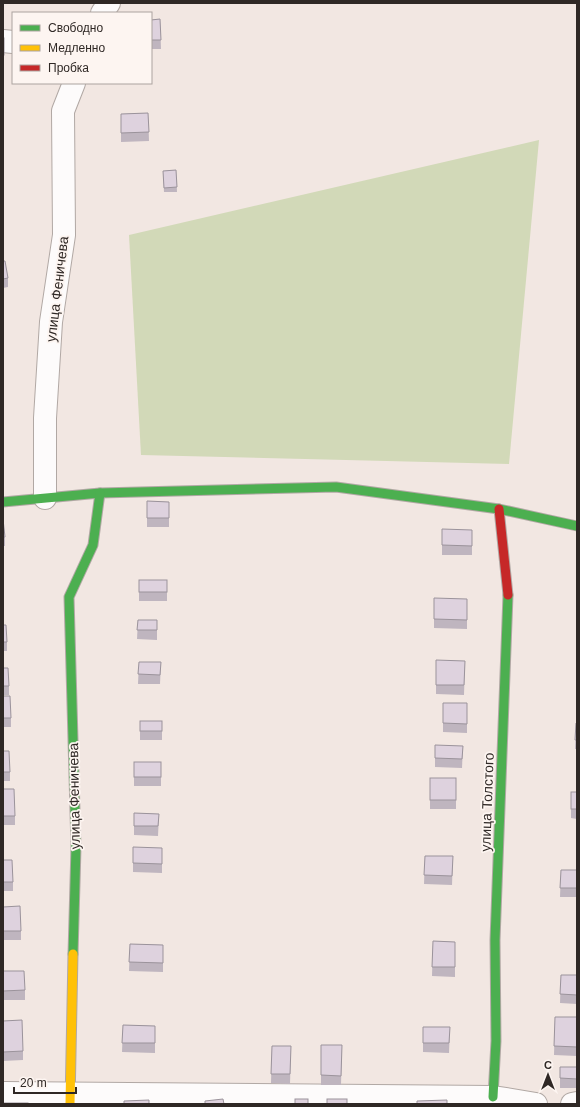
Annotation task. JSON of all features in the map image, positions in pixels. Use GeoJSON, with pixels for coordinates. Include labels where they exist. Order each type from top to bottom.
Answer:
{"type":"FeatureCollection","features":[{"type":"Feature","properties":{"kind":"street"},"geometry":{"type":"LineString","coordinates":[[103,12],[109,3]]}},
{"type":"Feature","properties":{"kind":"street","name":"улица Феничева"},"geometry":{"type":"LineString","coordinates":[[45,498],[45,418],[50,322],[64,235],[63,111],[74,84]]}},
{"type":"Feature","properties":{"kind":"street"},"geometry":{"type":"LineString","coordinates":[[3,502],[100,493],[336,487],[499,509],[577,526]]}},
{"type":"Feature","properties":{"kind":"street","name":"улица Феничева"},"geometry":{"type":"LineString","coordinates":[[70,1099],[76,847],[68,597],[93,545],[100,493]]}},
{"type":"Feature","properties":{"kind":"street","name":"улица Толстого"},"geometry":{"type":"LineString","coordinates":[[493,1097],[496,1041],[495,940],[508,589],[499,509]]}},
{"type":"Feature","properties":{"kind":"street"},"geometry":{"type":"LineString","coordinates":[[3,1093],[70,1099],[493,1097],[536,1104]]}},
{"type":"Feature","properties":{"kind":"street"},"geometry":{"type":"LineString","coordinates":[[572,1104],[577,1103]]}},
{"type":"Feature","properties":{"kind":"green space"},"geometry":{"type":"Polygon","coordinates":[[[539,140],[509,464],[141,455],[129,235],[539,140]]]}},
{"type":"Feature","properties":{"kind":"building"},"geometry":{"type":"Polygon","coordinates":[[[160,19],[161,40],[152,40],[152,20],[160,19]]]}},
{"type":"Feature","properties":{"kind":"building"},"geometry":{"type":"Polygon","coordinates":[[[4,38],[4,55],[3,55],[4,38]]]}},
{"type":"Feature","properties":{"kind":"building"},"geometry":{"type":"Polygon","coordinates":[[[148,113],[149,132],[121,133],[121,114],[148,113]]]}},
{"type":"Feature","properties":{"kind":"building"},"geometry":{"type":"Polygon","coordinates":[[[176,170],[177,187],[164,188],[163,171],[176,170]]]}},
{"type":"Feature","properties":{"kind":"building"},"geometry":{"type":"Polygon","coordinates":[[[3,261],[5,261],[8,278],[3,279],[3,261]]]}},
{"type":"Feature","properties":{"kind":"building"},"geometry":{"type":"Polygon","coordinates":[[[147,501],[169,502],[169,518],[147,518],[147,501]]]}},
{"type":"Feature","properties":{"kind":"building"},"geometry":{"type":"Polygon","coordinates":[[[3,519],[5,537],[3,537],[3,519]]]}},
{"type":"Feature","properties":{"kind":"building"},"geometry":{"type":"Polygon","coordinates":[[[442,529],[472,530],[472,546],[442,545],[442,529]]]}},
{"type":"Feature","properties":{"kind":"building"},"geometry":{"type":"Polygon","coordinates":[[[139,580],[167,580],[167,592],[139,592],[139,580]]]}},
{"type":"Feature","properties":{"kind":"building"},"geometry":{"type":"Polygon","coordinates":[[[434,598],[467,599],[467,620],[434,619],[434,598]]]}},
{"type":"Feature","properties":{"kind":"building"},"geometry":{"type":"Polygon","coordinates":[[[138,620],[157,620],[157,630],[137,630],[138,620]]]}},
{"type":"Feature","properties":{"kind":"building"},"geometry":{"type":"Polygon","coordinates":[[[3,625],[6,625],[7,642],[3,642],[3,625]]]}},
{"type":"Feature","properties":{"kind":"building"},"geometry":{"type":"Polygon","coordinates":[[[436,660],[465,661],[464,685],[436,685],[436,660]]]}},
{"type":"Feature","properties":{"kind":"building"},"geometry":{"type":"Polygon","coordinates":[[[139,662],[161,662],[160,675],[138,674],[139,662]]]}},
{"type":"Feature","properties":{"kind":"building"},"geometry":{"type":"Polygon","coordinates":[[[3,668],[8,668],[9,686],[3,686],[3,668]]]}},
{"type":"Feature","properties":{"kind":"building"},"geometry":{"type":"Polygon","coordinates":[[[3,696],[10,696],[11,718],[3,718],[3,696]]]}},
{"type":"Feature","properties":{"kind":"building"},"geometry":{"type":"Polygon","coordinates":[[[443,703],[467,703],[467,724],[443,723],[443,703]]]}},
{"type":"Feature","properties":{"kind":"building"},"geometry":{"type":"Polygon","coordinates":[[[140,721],[162,721],[162,731],[140,731],[140,721]]]}},
{"type":"Feature","properties":{"kind":"building"},"geometry":{"type":"Polygon","coordinates":[[[576,723],[577,740],[575,740],[576,723]]]}},
{"type":"Feature","properties":{"kind":"building"},"geometry":{"type":"Polygon","coordinates":[[[435,745],[463,746],[462,759],[435,758],[435,745]]]}},
{"type":"Feature","properties":{"kind":"building"},"geometry":{"type":"Polygon","coordinates":[[[3,751],[9,751],[10,772],[3,772],[3,751]]]}},
{"type":"Feature","properties":{"kind":"building"},"geometry":{"type":"Polygon","coordinates":[[[134,762],[161,762],[161,777],[134,777],[134,762]]]}},
{"type":"Feature","properties":{"kind":"building"},"geometry":{"type":"Polygon","coordinates":[[[430,778],[456,778],[456,800],[430,800],[430,778]]]}},
{"type":"Feature","properties":{"kind":"building"},"geometry":{"type":"Polygon","coordinates":[[[3,789],[14,789],[15,816],[3,816],[3,789]]]}},
{"type":"Feature","properties":{"kind":"building"},"geometry":{"type":"Polygon","coordinates":[[[571,792],[577,792],[577,809],[571,809],[571,792]]]}},
{"type":"Feature","properties":{"kind":"building"},"geometry":{"type":"Polygon","coordinates":[[[134,813],[159,814],[158,826],[134,826],[134,813]]]}},
{"type":"Feature","properties":{"kind":"building"},"geometry":{"type":"Polygon","coordinates":[[[133,847],[162,848],[162,864],[133,863],[133,847]]]}},
{"type":"Feature","properties":{"kind":"building"},"geometry":{"type":"Polygon","coordinates":[[[425,856],[453,856],[452,876],[424,875],[425,856]]]}},
{"type":"Feature","properties":{"kind":"building"},"geometry":{"type":"Polygon","coordinates":[[[3,860],[12,860],[13,882],[3,882],[3,860]]]}},
{"type":"Feature","properties":{"kind":"building"},"geometry":{"type":"Polygon","coordinates":[[[561,870],[577,870],[577,888],[560,888],[561,870]]]}},
{"type":"Feature","properties":{"kind":"building"},"geometry":{"type":"Polygon","coordinates":[[[20,906],[21,931],[3,931],[3,907],[20,906]]]}},
{"type":"Feature","properties":{"kind":"building"},"geometry":{"type":"Polygon","coordinates":[[[433,941],[455,942],[455,967],[432,967],[433,941]]]}},
{"type":"Feature","properties":{"kind":"building"},"geometry":{"type":"Polygon","coordinates":[[[130,944],[163,945],[163,963],[129,962],[130,944]]]}},
{"type":"Feature","properties":{"kind":"building"},"geometry":{"type":"Polygon","coordinates":[[[3,971],[24,971],[25,990],[3,991],[3,971]]]}},
{"type":"Feature","properties":{"kind":"building"},"geometry":{"type":"Polygon","coordinates":[[[561,975],[577,975],[577,995],[560,994],[561,975]]]}},
{"type":"Feature","properties":{"kind":"building"},"geometry":{"type":"Polygon","coordinates":[[[555,1017],[577,1017],[577,1047],[554,1046],[555,1017]]]}},
{"type":"Feature","properties":{"kind":"building"},"geometry":{"type":"Polygon","coordinates":[[[22,1020],[23,1051],[3,1052],[3,1021],[22,1020]]]}},
{"type":"Feature","properties":{"kind":"building"},"geometry":{"type":"Polygon","coordinates":[[[123,1025],[155,1026],[155,1043],[122,1043],[123,1025]]]}},
{"type":"Feature","properties":{"kind":"building"},"geometry":{"type":"Polygon","coordinates":[[[423,1027],[450,1027],[449,1043],[423,1043],[423,1027]]]}},
{"type":"Feature","properties":{"kind":"building"},"geometry":{"type":"Polygon","coordinates":[[[321,1045],[342,1045],[341,1076],[321,1075],[321,1045]]]}},
{"type":"Feature","properties":{"kind":"building"},"geometry":{"type":"Polygon","coordinates":[[[272,1046],[291,1046],[290,1074],[271,1074],[272,1046]]]}},
{"type":"Feature","properties":{"kind":"building"},"geometry":{"type":"Polygon","coordinates":[[[560,1067],[577,1067],[577,1079],[560,1078],[560,1067]]]}},
{"type":"Feature","properties":{"kind":"building"},"geometry":{"type":"Polygon","coordinates":[[[223,1099],[224,1104],[205,1104],[205,1101],[223,1099]]]}},
{"type":"Feature","properties":{"kind":"building"},"geometry":{"type":"Polygon","coordinates":[[[295,1099],[308,1099],[308,1104],[295,1104],[295,1099]]]}},
{"type":"Feature","properties":{"kind":"building"},"geometry":{"type":"Polygon","coordinates":[[[327,1099],[347,1099],[347,1104],[327,1104],[327,1099]]]}},
{"type":"Feature","properties":{"kind":"building"},"geometry":{"type":"Polygon","coordinates":[[[149,1100],[149,1104],[124,1104],[124,1101],[149,1100]]]}},
{"type":"Feature","properties":{"kind":"building"},"geometry":{"type":"Polygon","coordinates":[[[447,1100],[447,1104],[417,1104],[417,1101],[447,1100]]]}},
{"type":"Feature","properties":{"kind":"building"},"geometry":{"type":"Polygon","coordinates":[[[28,1103],[28,1104],[3,1104],[28,1103]]]}},
{"type":"Feature","properties":{"kind":"traffic: fast"},"geometry":{"type":"LineString","coordinates":[[3,502],[100,493],[336,487],[499,509],[577,526]]}},
{"type":"Feature","properties":{"kind":"traffic: fast"},"geometry":{"type":"LineString","coordinates":[[73,954],[76,847],[69,597],[93,545],[100,493]]}},
{"type":"Feature","properties":{"kind":"traffic: fast"},"geometry":{"type":"LineString","coordinates":[[493,1097],[496,1041],[495,940],[508,595]]}},
{"type":"Feature","properties":{"kind":"traffic: slow"},"geometry":{"type":"LineString","coordinates":[[70,1104],[73,954]]}},
{"type":"Feature","properties":{"kind":"traffic: jam"},"geometry":{"type":"LineString","coordinates":[[499,509],[508,595]]}}]}
